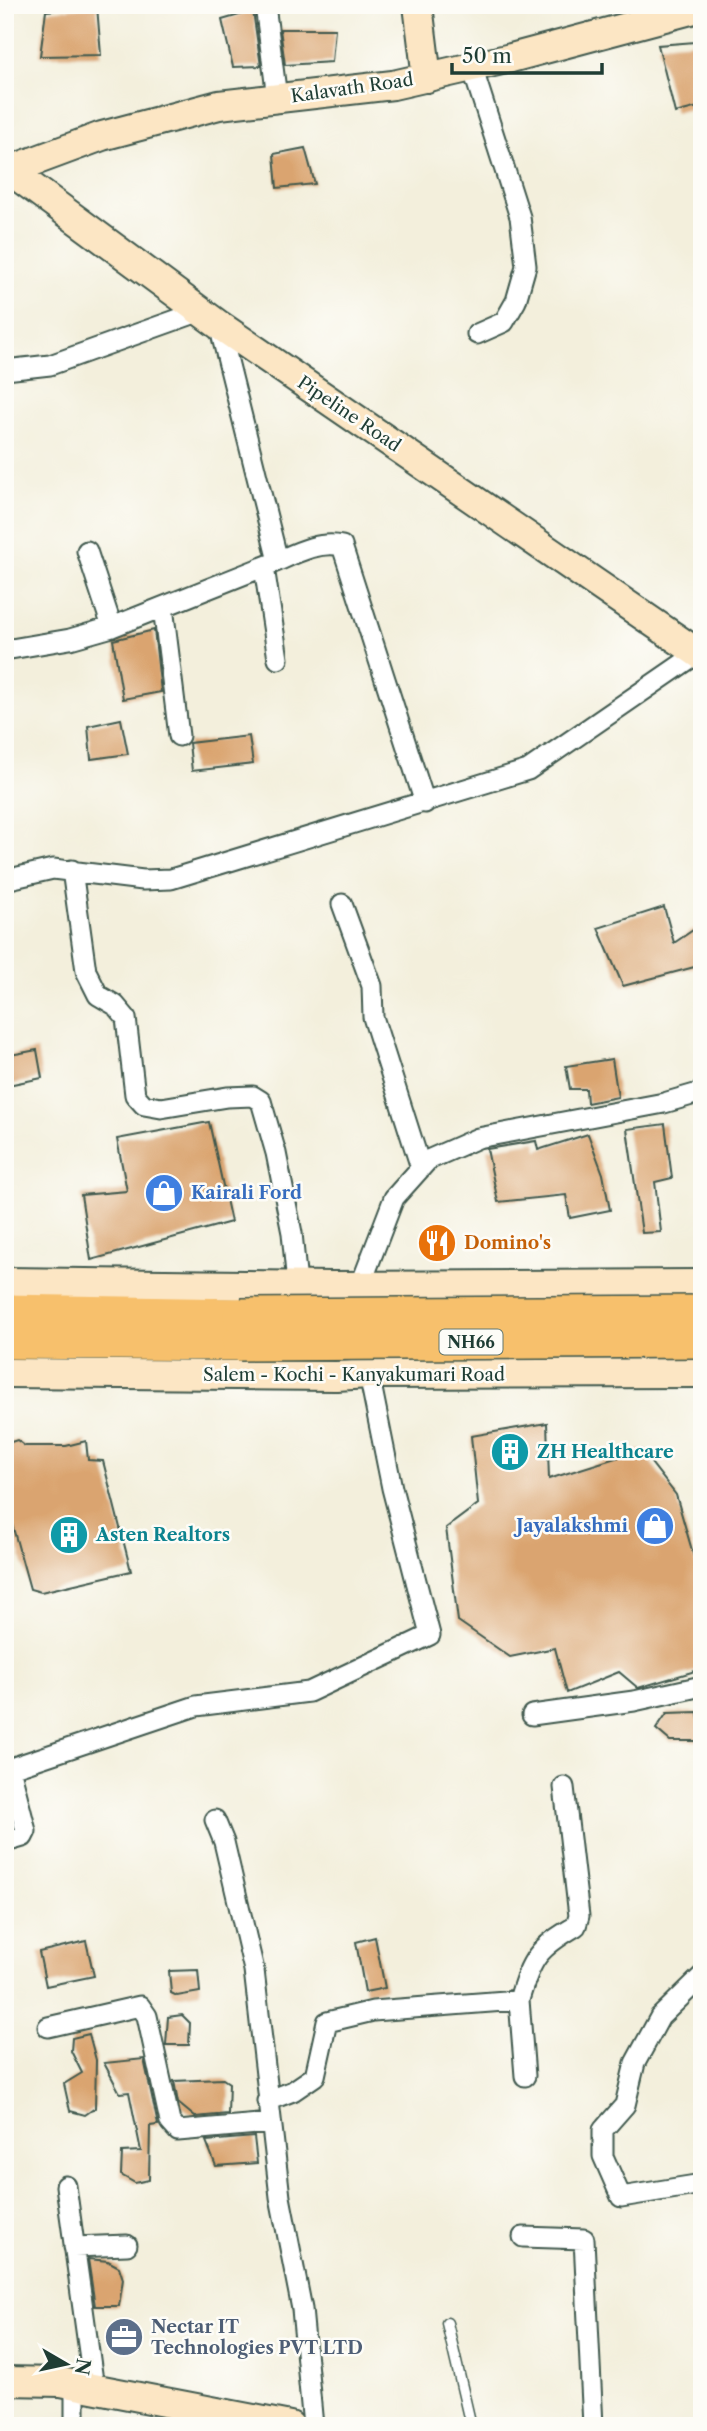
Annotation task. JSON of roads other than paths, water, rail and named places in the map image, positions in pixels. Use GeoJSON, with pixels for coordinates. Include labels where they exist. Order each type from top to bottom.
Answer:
{"type":"FeatureCollection","features":[{"type":"Feature","properties":{"kind":"highway","name":"NH66"},"geometry":{"type":"LineString","coordinates":[[5,1312],[241,1316],[701,1294]]}},
{"type":"Feature","properties":{"kind":"highway","name":"Salem - Kochi - Kanyakumari Road"},"geometry":{"type":"LineString","coordinates":[[5,1341],[701,1362]]}},
{"type":"Feature","properties":{"kind":"street"},"geometry":{"type":"LineString","coordinates":[[265,5],[277,98]]}},
{"type":"Feature","properties":{"kind":"street"},"geometry":{"type":"LineString","coordinates":[[418,5],[427,78]]}},
{"type":"Feature","properties":{"kind":"street","name":"Kalavath Road"},"geometry":{"type":"LineString","coordinates":[[8,170],[102,136],[219,105],[393,85],[702,7]]}},
{"type":"Feature","properties":{"kind":"street"},"geometry":{"type":"LineString","coordinates":[[472,67],[520,217],[526,266],[516,301],[504,323],[477,334]]}},
{"type":"Feature","properties":{"kind":"street","name":"Pipeline Road"},"geometry":{"type":"LineString","coordinates":[[8,170],[210,318],[700,654]]}},
{"type":"Feature","properties":{"kind":"street"},"geometry":{"type":"LineString","coordinates":[[5,370],[50,365],[210,318],[271,564],[278,659]]}},
{"type":"Feature","properties":{"kind":"street"},"geometry":{"type":"LineString","coordinates":[[5,650],[70,639],[112,627],[303,550],[332,543],[342,546],[425,803]]}},
{"type":"Feature","properties":{"kind":"street"},"geometry":{"type":"LineString","coordinates":[[87,551],[112,627]]}},
{"type":"Feature","properties":{"kind":"street"},"geometry":{"type":"LineString","coordinates":[[163,607],[179,736]]}},
{"type":"Feature","properties":{"kind":"street"},"geometry":{"type":"LineString","coordinates":[[5,880],[53,869],[143,880],[171,878],[528,770],[700,654]]}},
{"type":"Feature","properties":{"kind":"street"},"geometry":{"type":"LineString","coordinates":[[72,870],[86,971],[98,995],[116,1005],[125,1018],[135,1095],[144,1105],[162,1108],[227,1097],[253,1096],[261,1101],[276,1153],[292,1233],[297,1284]]}},
{"type":"Feature","properties":{"kind":"street"},"geometry":{"type":"LineString","coordinates":[[342,904],[372,986],[373,1017],[421,1168]]}},
{"type":"Feature","properties":{"kind":"street"},"geometry":{"type":"LineString","coordinates":[[361,1284],[394,1198],[428,1160],[478,1138],[664,1103],[702,1092]]}},
{"type":"Feature","properties":{"kind":"street"},"geometry":{"type":"LineString","coordinates":[[5,1282],[610,1284],[701,1294]]}},
{"type":"Feature","properties":{"kind":"street"},"geometry":{"type":"LineString","coordinates":[[608,1375],[618,1352],[620,1306],[610,1284]]}},
{"type":"Feature","properties":{"kind":"street"},"geometry":{"type":"LineString","coordinates":[[701,1294],[685,1309],[685,1349],[701,1362]]}},
{"type":"Feature","properties":{"kind":"street","name":"Salem - Kochi - Kanyakumari Road"},"geometry":{"type":"LineString","coordinates":[[5,1373],[608,1375],[701,1362]]}},
{"type":"Feature","properties":{"kind":"street"},"geometry":{"type":"LineString","coordinates":[[6,1842],[23,1837],[26,1830],[8,1769],[196,1706],[310,1692],[429,1635],[392,1488],[369,1374]]}},
{"type":"Feature","properties":{"kind":"street"},"geometry":{"type":"LineString","coordinates":[[532,1715],[634,1701],[702,1686]]}},
{"type":"Feature","properties":{"kind":"street"},"geometry":{"type":"LineString","coordinates":[[526,2076],[519,2000],[529,1966],[538,1952],[576,1926],[579,1916],[564,1787]]}},
{"type":"Feature","properties":{"kind":"street"},"geometry":{"type":"LineString","coordinates":[[215,1820],[224,1842],[254,1970],[279,2197],[302,2309],[313,2426]]}},
{"type":"Feature","properties":{"kind":"street"},"geometry":{"type":"LineString","coordinates":[[702,1976],[660,2017],[635,2063],[625,2105],[603,2130],[603,2156],[621,2197],[702,2184]]}},
{"type":"Feature","properties":{"kind":"street"},"geometry":{"type":"LineString","coordinates":[[267,2101],[293,2091],[315,2076],[327,2022],[334,2018],[373,2011],[519,2000]]}},
{"type":"Feature","properties":{"kind":"street"},"geometry":{"type":"LineString","coordinates":[[48,2027],[140,2006],[147,2016],[170,2122],[178,2131],[270,2123]]}},
{"type":"Feature","properties":{"kind":"street"},"geometry":{"type":"LineString","coordinates":[[66,2186],[75,2247],[84,2386],[75,2426]]}},
{"type":"Feature","properties":{"kind":"street"},"geometry":{"type":"LineString","coordinates":[[523,2237],[584,2239],[593,2426]]}},
{"type":"Feature","properties":{"kind":"street"},"geometry":{"type":"LineString","coordinates":[[75,2247],[127,2245]]}},
{"type":"Feature","properties":{"kind":"street"},"geometry":{"type":"LineString","coordinates":[[5,2381],[84,2386],[290,2426]]}},
{"type":"Feature","properties":{"kind":"lane"},"geometry":{"type":"LineString","coordinates":[[447,2323],[471,2426]]}},
{"type":"Feature","properties":{"kind":"place","name":"Kairali Ford"},"geometry":{"type":"Point","coordinates":[164,1193]}},
{"type":"Feature","properties":{"kind":"place","name":"Domino's"},"geometry":{"type":"Point","coordinates":[437,1243]}},
{"type":"Feature","properties":{"kind":"place","name":"ZH Healthcare"},"geometry":{"type":"Point","coordinates":[510,1452]}},
{"type":"Feature","properties":{"kind":"place","name":"Jayalakshmi"},"geometry":{"type":"Point","coordinates":[655,1526]}},
{"type":"Feature","properties":{"kind":"place","name":"Asten Realtors"},"geometry":{"type":"Point","coordinates":[69,1535]}},
{"type":"Feature","properties":{"kind":"place","name":"Nectar IT Technologies PVT LTD"},"geometry":{"type":"Point","coordinates":[124,2337]}}]}
